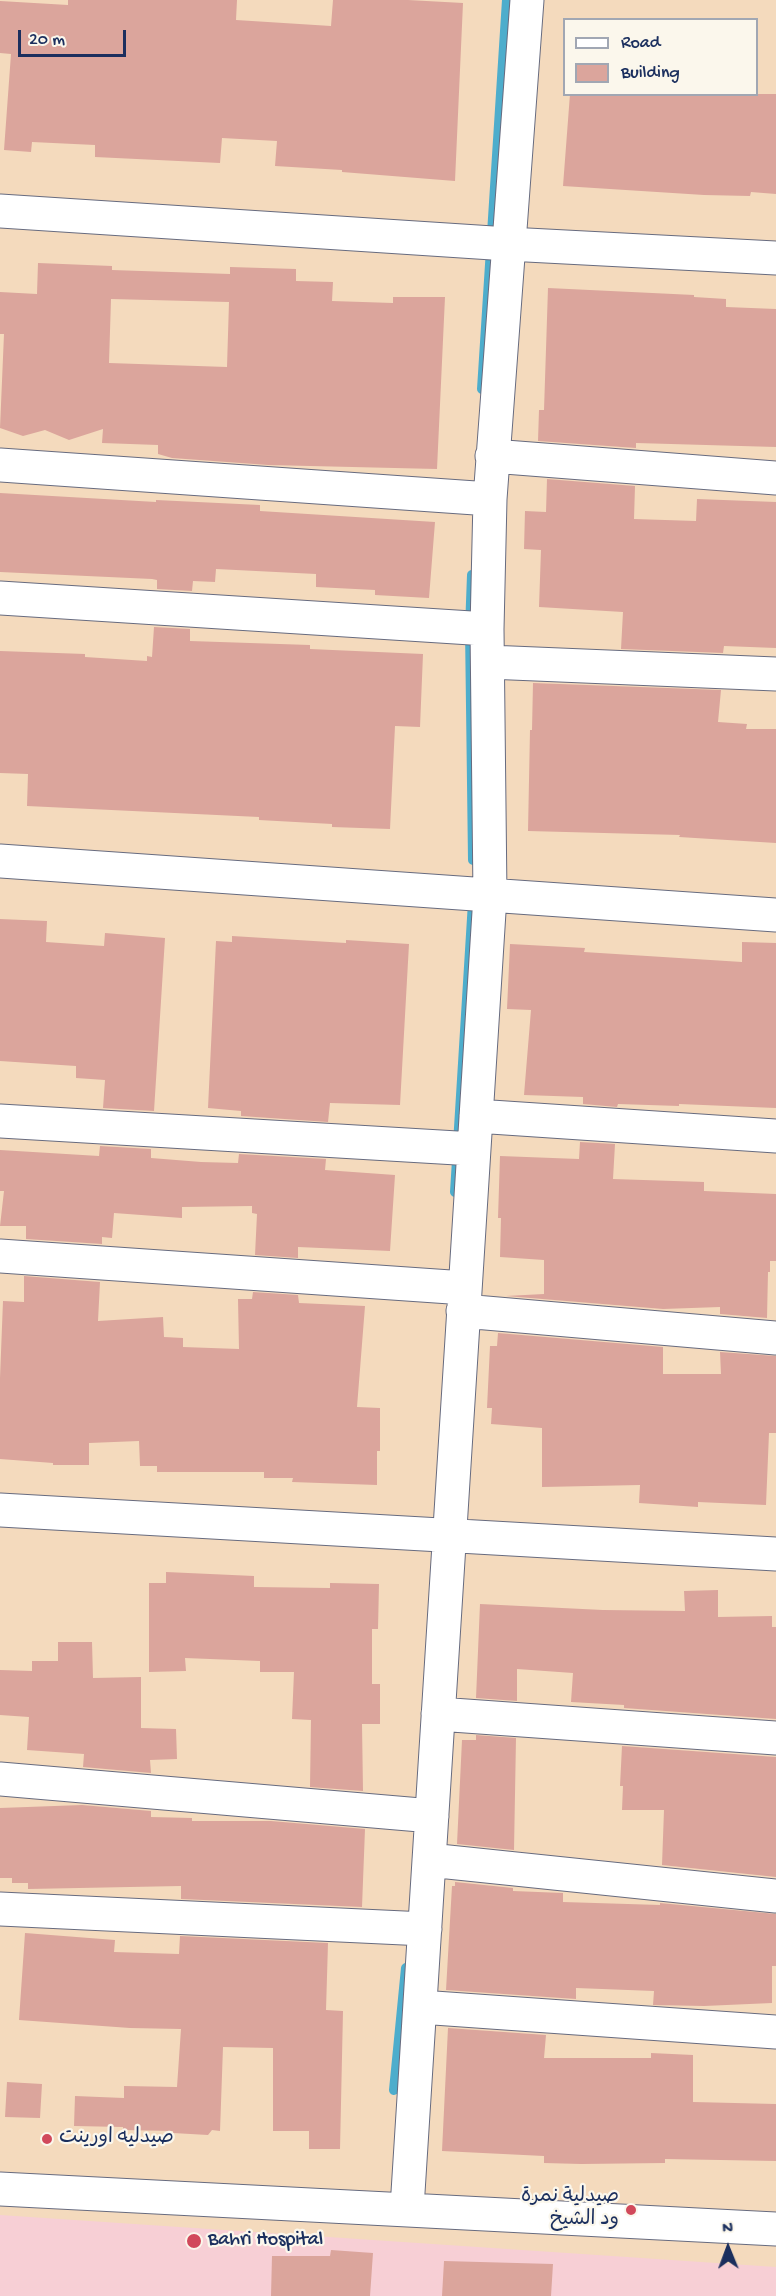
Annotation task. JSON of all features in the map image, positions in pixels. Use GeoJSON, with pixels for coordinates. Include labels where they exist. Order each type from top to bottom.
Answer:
{"type":"FeatureCollection","features":[{"type":"Feature","properties":{"kind":"street"},"geometry":{"type":"LineString","coordinates":[[407,2208],[490,896],[487,629],[490,499],[527,0]]}},
{"type":"Feature","properties":{"kind":"street"},"geometry":{"type":"LineString","coordinates":[[0,211],[508,244],[776,258]]}},
{"type":"Feature","properties":{"kind":"street"},"geometry":{"type":"LineString","coordinates":[[492,456],[776,478]]}},
{"type":"Feature","properties":{"kind":"street"},"geometry":{"type":"LineString","coordinates":[[0,465],[490,499]]}},
{"type":"Feature","properties":{"kind":"street"},"geometry":{"type":"LineString","coordinates":[[0,598],[487,629]]}},
{"type":"Feature","properties":{"kind":"street"},"geometry":{"type":"LineString","coordinates":[[488,662],[776,674]]}},
{"type":"Feature","properties":{"kind":"street"},"geometry":{"type":"LineString","coordinates":[[0,861],[776,915]]}},
{"type":"Feature","properties":{"kind":"street"},"geometry":{"type":"LineString","coordinates":[[476,1116],[776,1136]]}},
{"type":"Feature","properties":{"kind":"street"},"geometry":{"type":"LineString","coordinates":[[0,1121],[474,1149]]}},
{"type":"Feature","properties":{"kind":"street"},"geometry":{"type":"LineString","coordinates":[[0,1256],[464,1299],[776,1338]]}},
{"type":"Feature","properties":{"kind":"street"},"geometry":{"type":"LineString","coordinates":[[0,1510],[776,1554]]}},
{"type":"Feature","properties":{"kind":"street"},"geometry":{"type":"LineString","coordinates":[[438,1714],[776,1738]]}},
{"type":"Feature","properties":{"kind":"street"},"geometry":{"type":"LineString","coordinates":[[0,1779],[432,1816]]}},
{"type":"Feature","properties":{"kind":"street"},"geometry":{"type":"LineString","coordinates":[[429,1860],[776,1896]]}},
{"type":"Feature","properties":{"kind":"street"},"geometry":{"type":"LineString","coordinates":[[0,1909],[425,1929]]}},
{"type":"Feature","properties":{"kind":"street"},"geometry":{"type":"LineString","coordinates":[[420,2007],[776,2032]]}},
{"type":"Feature","properties":{"kind":"street"},"geometry":{"type":"LineString","coordinates":[[0,2189],[407,2208],[776,2229]]}},
{"type":"Feature","properties":{"kind":"shaded area","name":"Bahri Hospital"},"geometry":{"type":"Polygon","coordinates":[[[0,2215],[776,2267],[776,2296],[0,2296],[0,2215]]]}},
{"type":"Feature","properties":{"kind":"building"},"geometry":{"type":"Polygon","coordinates":[[[68,0],[237,0],[236,20],[331,26],[333,0],[463,3],[455,181],[275,166],[277,141],[222,138],[220,163],[95,157],[95,145],[32,142],[31,152],[4,150],[11,54],[0,53],[0,1],[68,5],[68,0]]]}},
{"type":"Feature","properties":{"kind":"building"},"geometry":{"type":"Polygon","coordinates":[[[758,94],[776,94],[776,194],[751,192],[750,196],[704,195],[563,186],[570,96],[758,96],[758,94]]]}},
{"type":"Feature","properties":{"kind":"building"},"geometry":{"type":"Polygon","coordinates":[[[38,263],[112,266],[112,270],[230,274],[230,267],[296,269],[296,281],[333,282],[332,301],[393,303],[393,297],[445,297],[437,469],[268,465],[172,458],[158,454],[158,445],[102,443],[103,429],[69,440],[45,430],[23,436],[0,428],[4,334],[0,334],[0,292],[37,294],[38,263]],[[111,299],[109,363],[227,367],[229,302],[111,299]]]}},
{"type":"Feature","properties":{"kind":"building"},"geometry":{"type":"Polygon","coordinates":[[[548,288],[694,295],[694,297],[726,299],[726,307],[776,309],[776,447],[636,443],[636,448],[538,441],[539,410],[544,410],[548,288]]]}},
{"type":"Feature","properties":{"kind":"building"},"geometry":{"type":"Polygon","coordinates":[[[547,479],[635,486],[634,519],[696,521],[697,499],[776,502],[776,648],[724,646],[723,653],[621,649],[623,612],[539,607],[541,550],[524,549],[525,511],[546,512],[547,479]]]}},
{"type":"Feature","properties":{"kind":"building"},"geometry":{"type":"Polygon","coordinates":[[[0,493],[260,505],[260,511],[435,522],[429,598],[375,595],[375,590],[316,587],[316,574],[216,569],[215,582],[193,581],[192,591],[157,589],[157,580],[152,579],[0,572],[0,493]]]}},
{"type":"Feature","properties":{"kind":"building"},"geometry":{"type":"Polygon","coordinates":[[[154,627],[190,629],[190,641],[310,645],[310,649],[423,654],[420,727],[395,726],[390,829],[332,827],[332,824],[259,820],[259,817],[27,806],[28,774],[0,773],[0,651],[85,654],[85,657],[147,661],[147,656],[152,657],[154,627]]]}},
{"type":"Feature","properties":{"kind":"building"},"geometry":{"type":"Polygon","coordinates":[[[533,683],[721,690],[718,722],[747,724],[746,729],[776,729],[776,843],[679,837],[680,835],[528,831],[533,683]]]}},
{"type":"Feature","properties":{"kind":"building"},"geometry":{"type":"Polygon","coordinates":[[[0,919],[47,921],[46,942],[104,946],[105,933],[165,938],[154,1111],[103,1108],[105,1080],[76,1078],[76,1066],[0,1061],[0,919]]]}},
{"type":"Feature","properties":{"kind":"building"},"geometry":{"type":"Polygon","coordinates":[[[232,936],[346,943],[346,940],[409,944],[400,1105],[330,1103],[328,1122],[241,1116],[241,1111],[208,1108],[216,941],[232,942],[232,936]]]}},
{"type":"Feature","properties":{"kind":"building"},"geometry":{"type":"Polygon","coordinates":[[[742,942],[776,943],[776,1108],[679,1104],[679,1106],[618,1104],[617,1107],[583,1104],[583,1097],[524,1095],[531,1010],[507,1009],[510,944],[585,948],[584,952],[742,962],[742,942]]]}},
{"type":"Feature","properties":{"kind":"building"},"geometry":{"type":"Polygon","coordinates":[[[580,1142],[615,1144],[613,1179],[704,1182],[704,1191],[776,1194],[776,1261],[770,1261],[770,1272],[768,1272],[767,1318],[720,1314],[720,1307],[663,1309],[506,1296],[544,1294],[544,1260],[500,1257],[501,1218],[498,1218],[500,1156],[579,1159],[580,1142]]]}},
{"type":"Feature","properties":{"kind":"building"},"geometry":{"type":"Polygon","coordinates":[[[100,1146],[151,1149],[151,1158],[201,1162],[238,1163],[239,1154],[326,1159],[325,1170],[395,1175],[390,1251],[298,1247],[298,1258],[255,1255],[257,1214],[252,1213],[252,1206],[182,1207],[182,1218],[114,1213],[112,1238],[102,1237],[102,1244],[26,1239],[26,1226],[0,1226],[4,1191],[0,1191],[0,1150],[99,1156],[100,1146]]]}},
{"type":"Feature","properties":{"kind":"building"},"geometry":{"type":"Polygon","coordinates":[[[24,1276],[100,1282],[98,1321],[163,1317],[164,1337],[183,1338],[183,1347],[239,1349],[238,1299],[252,1299],[253,1292],[298,1295],[299,1303],[365,1306],[357,1407],[380,1408],[377,1485],[292,1482],[293,1478],[264,1478],[264,1472],[157,1472],[157,1466],[140,1466],[139,1441],[89,1443],[89,1465],[53,1465],[53,1463],[0,1459],[3,1301],[24,1302],[24,1276]]]}},
{"type":"Feature","properties":{"kind":"building"},"geometry":{"type":"Polygon","coordinates":[[[498,1333],[663,1347],[663,1374],[721,1374],[720,1352],[776,1356],[776,1433],[769,1433],[766,1505],[698,1502],[698,1507],[639,1503],[640,1485],[542,1487],[542,1428],[491,1424],[492,1408],[487,1408],[490,1346],[497,1346],[498,1333]]]}},
{"type":"Feature","properties":{"kind":"building"},"geometry":{"type":"Polygon","coordinates":[[[166,1572],[254,1576],[254,1587],[330,1588],[330,1583],[379,1584],[378,1629],[372,1629],[372,1684],[380,1684],[380,1724],[362,1724],[363,1791],[310,1787],[311,1720],[292,1719],[294,1672],[260,1672],[260,1661],[185,1658],[186,1671],[149,1672],[149,1583],[166,1583],[166,1572]]]}},
{"type":"Feature","properties":{"kind":"building"},"geometry":{"type":"Polygon","coordinates":[[[718,1590],[718,1617],[772,1616],[772,1627],[776,1627],[776,1719],[571,1702],[573,1673],[517,1669],[517,1701],[476,1698],[480,1604],[685,1611],[684,1591],[718,1590]]]}},
{"type":"Feature","properties":{"kind":"building"},"geometry":{"type":"Polygon","coordinates":[[[58,1642],[92,1642],[93,1678],[141,1677],[141,1728],[176,1729],[177,1759],[150,1760],[151,1773],[83,1767],[84,1754],[27,1750],[29,1717],[0,1715],[0,1670],[32,1671],[32,1661],[58,1661],[58,1642]]]}},
{"type":"Feature","properties":{"kind":"building"},"geometry":{"type":"Polygon","coordinates":[[[476,1735],[516,1738],[514,1850],[457,1844],[462,1740],[476,1740],[476,1735]]]}},
{"type":"Feature","properties":{"kind":"building"},"geometry":{"type":"Polygon","coordinates":[[[622,1746],[776,1757],[776,1877],[662,1865],[664,1810],[622,1810],[623,1786],[620,1786],[622,1746]]]}},
{"type":"Feature","properties":{"kind":"building"},"geometry":{"type":"Polygon","coordinates":[[[82,1805],[151,1811],[151,1817],[192,1818],[192,1821],[271,1821],[365,1829],[362,1907],[181,1899],[181,1886],[28,1889],[28,1883],[12,1883],[12,1878],[0,1878],[0,1808],[82,1805]]]}},
{"type":"Feature","properties":{"kind":"building"},"geometry":{"type":"Polygon","coordinates":[[[455,1882],[513,1888],[513,1891],[563,1893],[563,1902],[660,1905],[660,1903],[776,1914],[776,1966],[772,1966],[772,2003],[704,2006],[653,2005],[654,1991],[576,1988],[576,1999],[446,1990],[452,1886],[455,1886],[455,1882]]]}},
{"type":"Feature","properties":{"kind":"building"},"geometry":{"type":"Polygon","coordinates":[[[25,1933],[115,1940],[114,1952],[179,1954],[180,1936],[328,1943],[326,2010],[343,2011],[340,2149],[309,2149],[309,2131],[273,2131],[273,2048],[223,2047],[220,2131],[212,2130],[208,2135],[173,2133],[173,2131],[123,2130],[123,2127],[74,2126],[75,2096],[124,2098],[124,2086],[177,2087],[181,2029],[130,2028],[19,2020],[25,1933]]]}},
{"type":"Feature","properties":{"kind":"building"},"geometry":{"type":"Polygon","coordinates":[[[448,2028],[546,2035],[544,2058],[651,2058],[651,2053],[693,2055],[693,2102],[776,2104],[776,2161],[665,2159],[665,2163],[544,2163],[544,2156],[442,2151],[448,2028]]]}},
{"type":"Feature","properties":{"kind":"building"},"geometry":{"type":"Polygon","coordinates":[[[7,2082],[42,2084],[40,2118],[5,2117],[7,2082]]]}},
{"type":"Feature","properties":{"kind":"building"},"geometry":{"type":"Polygon","coordinates":[[[331,2250],[373,2253],[370,2296],[271,2296],[272,2256],[330,2256],[331,2250]]]}},
{"type":"Feature","properties":{"kind":"building"},"geometry":{"type":"Polygon","coordinates":[[[444,2261],[553,2264],[551,2296],[442,2296],[444,2261]]]}},
{"type":"Feature","properties":{"kind":"waterway"},"geometry":{"type":"LineString","coordinates":[[482,389],[507,0]]}},
{"type":"Feature","properties":{"kind":"waterway"},"geometry":{"type":"LineString","coordinates":[[472,575],[470,629],[473,860]]}},
{"type":"Feature","properties":{"kind":"waterway"},"geometry":{"type":"LineString","coordinates":[[455,1192],[473,902]]}},
{"type":"Feature","properties":{"kind":"waterway"},"geometry":{"type":"LineString","coordinates":[[394,2090],[406,1968]]}},
{"type":"Feature","properties":{"kind":"place","name":"صيدليه اورينت"},"geometry":{"type":"Point","coordinates":[47,2139]}},
{"type":"Feature","properties":{"kind":"place","name":"صيدلية نمرة ود الشيخ"},"geometry":{"type":"Point","coordinates":[631,2210]}},
{"type":"Feature","properties":{"kind":"place","name":"Bahri Hospital"},"geometry":{"type":"Point","coordinates":[194,2241]}}]}
